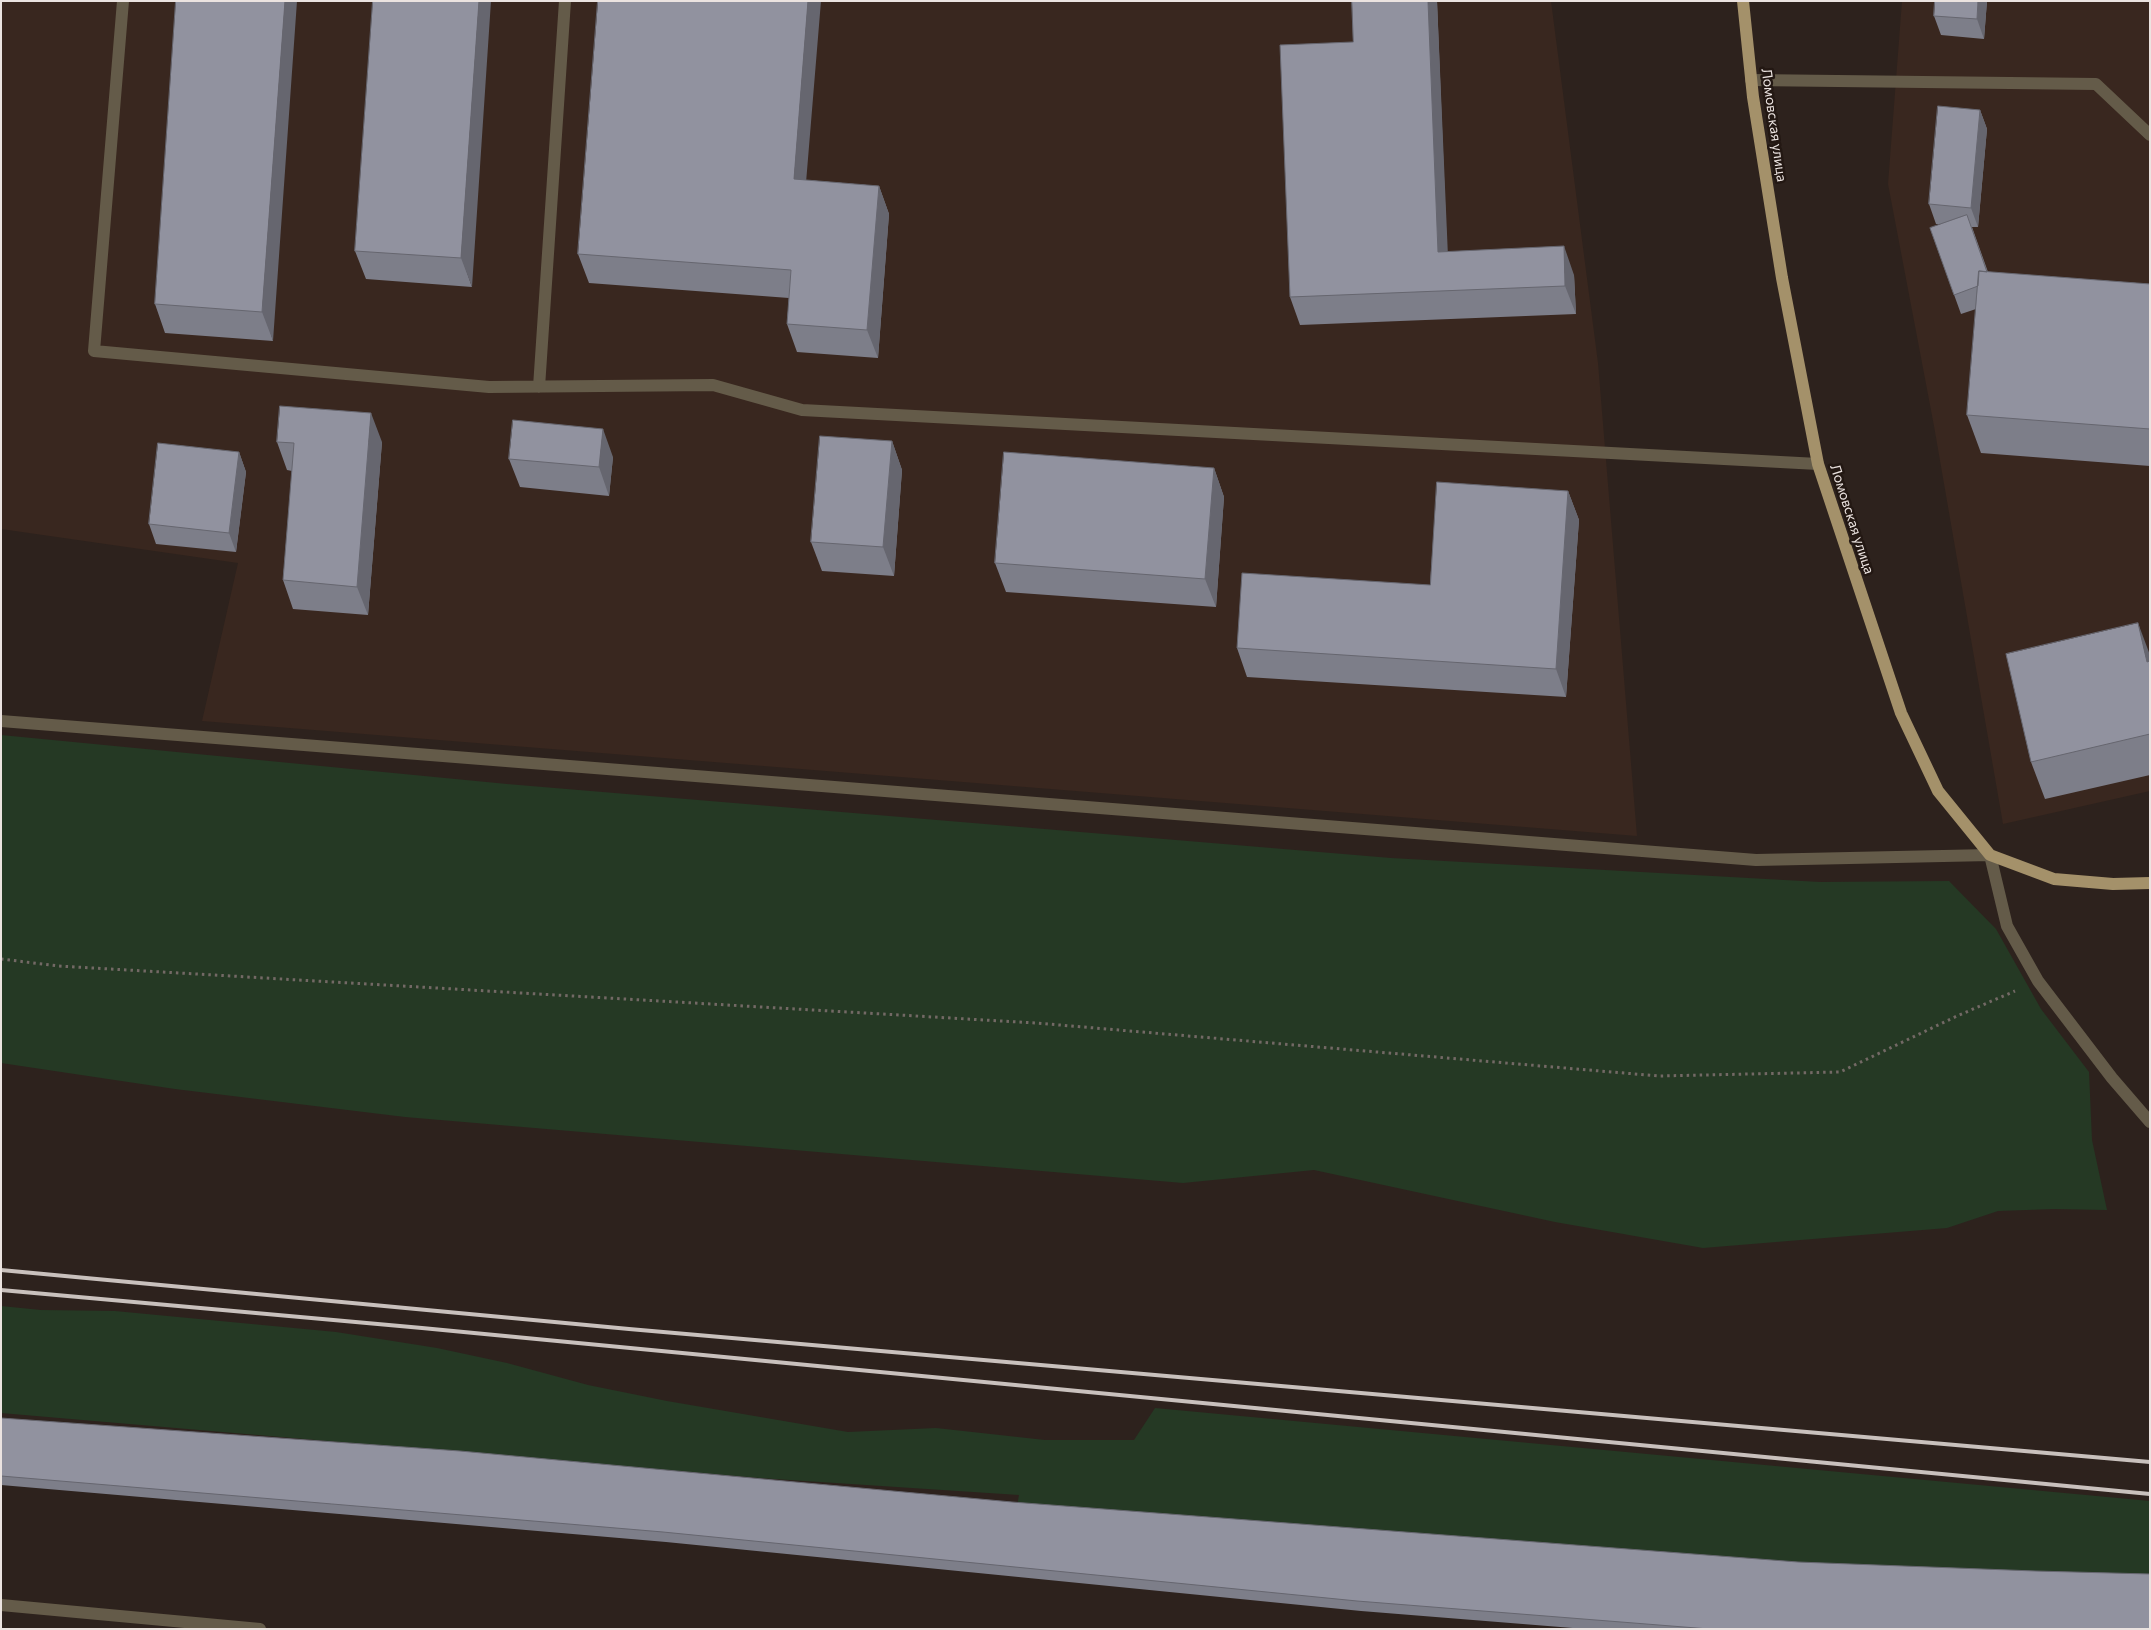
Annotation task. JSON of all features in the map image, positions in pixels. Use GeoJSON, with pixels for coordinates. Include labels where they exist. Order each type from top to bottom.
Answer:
{"type":"FeatureCollection","features":[{"type":"Feature","properties":{"kind":"main road","name":"Ломовская улица"},"geometry":{"type":"LineString","coordinates":[[1743,1],[1751,80],[1782,278],[1818,464],[1901,712],[1938,791],[1990,855]]}},
{"type":"Feature","properties":{"kind":"main road"},"geometry":{"type":"LineString","coordinates":[[1990,855],[2054,879],[2112,884],[2150,883]]}},
{"type":"Feature","properties":{"kind":"street"},"geometry":{"type":"LineString","coordinates":[[123,1],[94,352],[489,387],[713,384],[802,410],[1818,464]]}},
{"type":"Feature","properties":{"kind":"street"},"geometry":{"type":"LineString","coordinates":[[539,387],[565,1]]}},
{"type":"Feature","properties":{"kind":"street"},"geometry":{"type":"LineString","coordinates":[[1751,80],[2096,84],[2150,135]]}},
{"type":"Feature","properties":{"kind":"street"},"geometry":{"type":"LineString","coordinates":[[1,721],[1756,860],[1990,855],[2006,926],[2038,981],[2112,1078],[2150,1122]]}},
{"type":"Feature","properties":{"kind":"street"},"geometry":{"type":"LineString","coordinates":[[1,1605],[260,1629]]}},
{"type":"Feature","properties":{"kind":"path"},"geometry":{"type":"LineString","coordinates":[[1,958],[69,966],[1036,1023],[1659,1076],[1840,1072],[1957,1016],[2038,981]]}},
{"type":"Feature","properties":{"kind":"shaded area"},"geometry":{"type":"Polygon","coordinates":[[[1,1],[1551,1],[1598,363],[1637,836],[202,721],[238,563],[1,529],[1,1]]]}},
{"type":"Feature","properties":{"kind":"shaded area"},"geometry":{"type":"Polygon","coordinates":[[[1902,1],[2150,1],[2150,791],[2003,824],[1934,426],[1888,184],[1902,1]]]}},
{"type":"Feature","properties":{"kind":"green space"},"geometry":{"type":"Polygon","coordinates":[[[1,735],[507,784],[1391,858],[1820,882],[1949,881],[1996,929],[2041,1009],[2089,1072],[2092,1140],[2107,1210],[1998,1211],[1947,1228],[1703,1248],[1555,1222],[1314,1170],[1183,1183],[405,1117],[175,1089],[1,1063],[1,735]]]}},
{"type":"Feature","properties":{"kind":"green space"},"geometry":{"type":"Polygon","coordinates":[[[1,1306],[41,1310],[115,1311],[336,1332],[437,1348],[507,1363],[588,1385],[667,1401],[848,1432],[936,1428],[1045,1440],[1134,1440],[1155,1408],[2150,1501],[2150,1584],[2039,1581],[1016,1512],[1019,1495],[759,1478],[1,1413],[1,1306]]]}},
{"type":"Feature","properties":{"kind":"building"},"geometry":{"type":"Polygon","coordinates":[[[176,1],[285,1],[262,312],[155,304],[176,1]]]}},
{"type":"Feature","properties":{"kind":"building"},"geometry":{"type":"Polygon","coordinates":[[[373,1],[479,1],[461,258],[355,251],[373,1]]]}},
{"type":"Feature","properties":{"kind":"building"},"geometry":{"type":"Polygon","coordinates":[[[598,1],[808,1],[794,179],[879,186],[867,330],[787,324],[791,270],[578,254],[598,1]]]}},
{"type":"Feature","properties":{"kind":"building"},"geometry":{"type":"Polygon","coordinates":[[[1352,1],[1428,1],[1438,252],[1564,246],[1565,286],[1290,297],[1280,45],[1353,42],[1352,1]]]}},
{"type":"Feature","properties":{"kind":"building"},"geometry":{"type":"Polygon","coordinates":[[[1935,1],[1978,1],[1977,19],[1934,16],[1935,1]]]}},
{"type":"Feature","properties":{"kind":"building"},"geometry":{"type":"Polygon","coordinates":[[[1938,106],[1980,110],[1971,208],[1929,204],[1938,106]]]}},
{"type":"Feature","properties":{"kind":"building"},"geometry":{"type":"Polygon","coordinates":[[[1967,215],[1987,272],[1979,271],[1978,286],[1954,295],[1930,228],[1967,215]]]}},
{"type":"Feature","properties":{"kind":"building"},"geometry":{"type":"Polygon","coordinates":[[[1979,271],[2150,284],[2150,429],[1967,415],[1979,271]]]}},
{"type":"Feature","properties":{"kind":"building"},"geometry":{"type":"Polygon","coordinates":[[[280,406],[371,413],[357,587],[283,580],[294,443],[277,442],[280,406]]]}},
{"type":"Feature","properties":{"kind":"building"},"geometry":{"type":"Polygon","coordinates":[[[513,420],[603,429],[599,467],[509,459],[513,420]]]}},
{"type":"Feature","properties":{"kind":"building"},"geometry":{"type":"Polygon","coordinates":[[[820,436],[892,441],[883,547],[811,542],[820,436]]]}},
{"type":"Feature","properties":{"kind":"building"},"geometry":{"type":"Polygon","coordinates":[[[158,443],[239,452],[229,533],[149,524],[158,443]]]}},
{"type":"Feature","properties":{"kind":"building"},"geometry":{"type":"Polygon","coordinates":[[[1004,452],[1214,468],[1205,579],[995,563],[1004,452]]]}},
{"type":"Feature","properties":{"kind":"building"},"geometry":{"type":"Polygon","coordinates":[[[1437,482],[1568,491],[1556,669],[1237,648],[1242,573],[1430,585],[1437,482]]]}},
{"type":"Feature","properties":{"kind":"building"},"geometry":{"type":"Polygon","coordinates":[[[2138,623],[2147,662],[2150,661],[2150,734],[2031,762],[2006,654],[2138,623]]]}},
{"type":"Feature","properties":{"kind":"building"},"geometry":{"type":"Polygon","coordinates":[[[1,1418],[460,1451],[1012,1502],[1798,1562],[2150,1574],[2150,1629],[1709,1629],[1357,1601],[663,1532],[1,1476],[1,1418]]]}},
{"type":"Feature","properties":{"kind":"railway"},"geometry":{"type":"LineString","coordinates":[[1,1270],[629,1329],[2150,1462]]}},
{"type":"Feature","properties":{"kind":"railway"},"geometry":{"type":"LineString","coordinates":[[1,1290],[422,1328],[2150,1494]]}}]}
